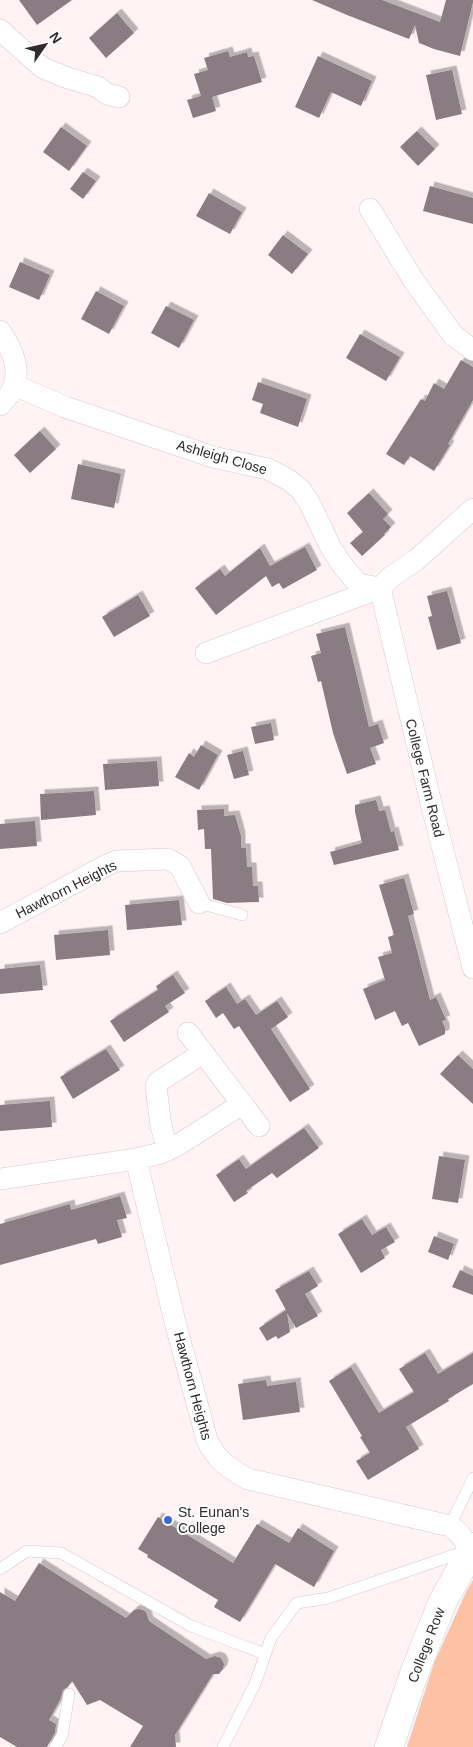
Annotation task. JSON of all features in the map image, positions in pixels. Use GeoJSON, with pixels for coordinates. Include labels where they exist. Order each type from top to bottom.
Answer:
{"type":"FeatureCollection","features":[{"type":"Feature","properties":{"kind":"street"},"geometry":{"type":"LineString","coordinates":[[0,30],[43,68],[98,87],[107,94],[119,97]]}},
{"type":"Feature","properties":{"kind":"street"},"geometry":{"type":"LineString","coordinates":[[370,209],[414,281],[452,335],[473,350]]}},
{"type":"Feature","properties":{"kind":"street"},"geometry":{"type":"LineString","coordinates":[[0,331],[12,351],[16,370],[14,385],[0,405]]}},
{"type":"Feature","properties":{"kind":"street","name":"Ashleigh Close"},"geometry":{"type":"LineString","coordinates":[[14,385],[65,407],[214,457],[268,469],[287,479],[300,490],[309,502],[322,524],[331,548],[358,584],[380,588]]}},
{"type":"Feature","properties":{"kind":"street"},"geometry":{"type":"LineString","coordinates":[[206,653],[380,588],[391,577],[416,560],[473,509]]}},
{"type":"Feature","properties":{"kind":"street","name":"College Farm Road"},"geometry":{"type":"LineString","coordinates":[[380,588],[431,803],[473,968]]}},
{"type":"Feature","properties":{"kind":"street","name":"Hawthorn Heights"},"geometry":{"type":"LineString","coordinates":[[0,923],[117,861],[168,859],[180,866],[199,902]]}},
{"type":"Feature","properties":{"kind":"street"},"geometry":{"type":"LineString","coordinates":[[188,1033],[259,1126]]}},
{"type":"Feature","properties":{"kind":"street"},"geometry":{"type":"LineString","coordinates":[[168,1150],[161,1126],[156,1087],[158,1082],[203,1053]]}},
{"type":"Feature","properties":{"kind":"street"},"geometry":{"type":"LineString","coordinates":[[0,1179],[136,1159],[168,1150],[242,1104]]}},
{"type":"Feature","properties":{"kind":"street","name":"Hawthorn Heights"},"geometry":{"type":"LineString","coordinates":[[136,1159],[180,1340],[207,1440],[215,1456],[232,1470],[248,1479],[450,1526]]}},
{"type":"Feature","properties":{"kind":"street"},"geometry":{"type":"LineString","coordinates":[[450,1526],[458,1532],[472,1549]]}},
{"type":"Feature","properties":{"kind":"street","name":"College Row"},"geometry":{"type":"LineString","coordinates":[[389,1747],[442,1603],[472,1549]]}},
{"type":"Feature","properties":{"kind":"lane"},"geometry":{"type":"LineString","coordinates":[[199,902],[242,915]]}},
{"type":"Feature","properties":{"kind":"lane"},"geometry":{"type":"LineString","coordinates":[[450,1526],[473,1478]]}},
{"type":"Feature","properties":{"kind":"lane"},"geometry":{"type":"LineString","coordinates":[[223,1747],[255,1684],[271,1638],[297,1603],[328,1598],[472,1549]]}},
{"type":"Feature","properties":{"kind":"lane"},"geometry":{"type":"LineString","coordinates":[[0,1569],[27,1551],[61,1553],[191,1626],[265,1654]]}},
{"type":"Feature","properties":{"kind":"lane"},"geometry":{"type":"LineString","coordinates":[[55,1747],[62,1736],[69,1694]]}},
{"type":"Feature","properties":{"kind":"shaded area"},"geometry":{"type":"Polygon","coordinates":[[[473,1580],[473,1747],[407,1747],[434,1663],[473,1580]]]}},
{"type":"Feature","properties":{"kind":"building"},"geometry":{"type":"Polygon","coordinates":[[[19,0],[72,0],[37,25],[19,0]]]}},
{"type":"Feature","properties":{"kind":"building"},"geometry":{"type":"Polygon","coordinates":[[[312,0],[382,0],[440,22],[446,0],[473,0],[473,2],[460,56],[419,43],[415,25],[409,39],[312,0]]]}},
{"type":"Feature","properties":{"kind":"building"},"geometry":{"type":"Polygon","coordinates":[[[117,13],[134,33],[106,58],[89,38],[117,13]]]}},
{"type":"Feature","properties":{"kind":"building"},"geometry":{"type":"Polygon","coordinates":[[[228,51],[230,57],[247,52],[248,57],[254,56],[262,82],[212,97],[216,111],[193,118],[187,100],[201,96],[194,74],[208,70],[204,58],[228,51]]]}},
{"type":"Feature","properties":{"kind":"building"},"geometry":{"type":"Polygon","coordinates":[[[318,56],[372,81],[361,106],[331,92],[319,118],[295,107],[318,56]]]}},
{"type":"Feature","properties":{"kind":"building"},"geometry":{"type":"Polygon","coordinates":[[[452,70],[462,114],[436,120],[426,75],[452,70]]]}},
{"type":"Feature","properties":{"kind":"building"},"geometry":{"type":"Polygon","coordinates":[[[61,127],[87,146],[69,171],[43,152],[61,127]]]}},
{"type":"Feature","properties":{"kind":"building"},"geometry":{"type":"Polygon","coordinates":[[[417,131],[435,149],[418,166],[400,147],[417,131]]]}},
{"type":"Feature","properties":{"kind":"building"},"geometry":{"type":"Polygon","coordinates":[[[83,172],[96,181],[83,199],[70,189],[83,172]]]}},
{"type":"Feature","properties":{"kind":"building"},"geometry":{"type":"Polygon","coordinates":[[[430,186],[473,198],[473,224],[423,211],[430,186]]]}},
{"type":"Feature","properties":{"kind":"building"},"geometry":{"type":"Polygon","coordinates":[[[209,193],[242,212],[230,234],[196,216],[209,193]]]}},
{"type":"Feature","properties":{"kind":"building"},"geometry":{"type":"Polygon","coordinates":[[[283,235],[308,254],[292,274],[268,255],[283,235]]]}},
{"type":"Feature","properties":{"kind":"building"},"geometry":{"type":"Polygon","coordinates":[[[20,262],[50,275],[39,300],[9,287],[20,262]]]}},
{"type":"Feature","properties":{"kind":"building"},"geometry":{"type":"Polygon","coordinates":[[[96,291],[124,306],[109,334],[81,319],[96,291]]]}},
{"type":"Feature","properties":{"kind":"building"},"geometry":{"type":"Polygon","coordinates":[[[166,306],[194,320],[179,348],[151,333],[166,306]]]}},
{"type":"Feature","properties":{"kind":"building"},"geometry":{"type":"Polygon","coordinates":[[[360,334],[400,357],[386,381],[346,358],[360,334]]]}},
{"type":"Feature","properties":{"kind":"building"},"geometry":{"type":"Polygon","coordinates":[[[461,360],[473,367],[473,400],[448,444],[450,445],[434,471],[410,456],[404,465],[386,454],[421,399],[425,401],[434,383],[444,389],[461,360]]]}},
{"type":"Feature","properties":{"kind":"building"},"geometry":{"type":"Polygon","coordinates":[[[258,382],[307,399],[298,427],[260,413],[263,404],[252,400],[258,382]]]}},
{"type":"Feature","properties":{"kind":"building"},"geometry":{"type":"Polygon","coordinates":[[[40,431],[56,449],[30,473],[14,455],[40,431]]]}},
{"type":"Feature","properties":{"kind":"building"},"geometry":{"type":"Polygon","coordinates":[[[78,464],[121,474],[114,508],[71,499],[78,464]]]}},
{"type":"Feature","properties":{"kind":"building"},"geometry":{"type":"Polygon","coordinates":[[[369,493],[388,514],[383,519],[391,527],[362,556],[350,543],[363,532],[347,513],[369,493]]]}},
{"type":"Feature","properties":{"kind":"building"},"geometry":{"type":"Polygon","coordinates":[[[305,547],[317,570],[283,589],[279,583],[272,587],[266,576],[216,615],[195,588],[220,569],[225,576],[260,548],[270,566],[305,547]]]}},
{"type":"Feature","properties":{"kind":"building"},"geometry":{"type":"Polygon","coordinates":[[[447,591],[461,643],[437,650],[428,617],[432,616],[427,596],[447,591]]]}},
{"type":"Feature","properties":{"kind":"building"},"geometry":{"type":"Polygon","coordinates":[[[138,595],[150,616],[114,637],[102,617],[138,595]]]}},
{"type":"Feature","properties":{"kind":"building"},"geometry":{"type":"Polygon","coordinates":[[[345,627],[369,727],[378,724],[384,743],[370,748],[376,764],[347,774],[333,733],[321,681],[318,682],[311,656],[321,653],[316,634],[345,627]]]}},
{"type":"Feature","properties":{"kind":"building"},"geometry":{"type":"Polygon","coordinates":[[[271,723],[274,740],[255,744],[251,727],[271,723]]]}},
{"type":"Feature","properties":{"kind":"building"},"geometry":{"type":"Polygon","coordinates":[[[201,745],[218,755],[199,790],[175,777],[189,753],[194,757],[201,745]]]}},
{"type":"Feature","properties":{"kind":"building"},"geometry":{"type":"Polygon","coordinates":[[[243,751],[249,775],[234,779],[227,755],[243,751]]]}},
{"type":"Feature","properties":{"kind":"building"},"geometry":{"type":"Polygon","coordinates":[[[157,761],[159,786],[105,790],[103,764],[157,761]]]}},
{"type":"Feature","properties":{"kind":"building"},"geometry":{"type":"Polygon","coordinates":[[[94,791],[96,815],[41,820],[40,794],[94,791]]]}},
{"type":"Feature","properties":{"kind":"building"},"geometry":{"type":"Polygon","coordinates":[[[376,800],[379,811],[385,810],[391,832],[394,831],[399,850],[334,865],[330,852],[362,843],[355,805],[376,800]]]}},
{"type":"Feature","properties":{"kind":"building"},"geometry":{"type":"Polygon","coordinates":[[[224,809],[224,816],[235,815],[241,836],[241,848],[246,848],[247,867],[252,867],[253,886],[258,886],[259,902],[227,903],[213,899],[211,849],[205,849],[204,829],[198,830],[197,810],[224,809]]]}},
{"type":"Feature","properties":{"kind":"building"},"geometry":{"type":"Polygon","coordinates":[[[35,821],[37,846],[0,849],[0,824],[35,821]]]}},
{"type":"Feature","properties":{"kind":"building"},"geometry":{"type":"Polygon","coordinates":[[[404,878],[414,914],[408,916],[430,1000],[436,997],[446,1020],[442,1021],[445,1034],[419,1046],[408,1023],[402,1026],[395,1011],[375,1020],[363,989],[385,980],[378,957],[392,953],[388,937],[394,935],[379,885],[404,878]]]}},
{"type":"Feature","properties":{"kind":"building"},"geometry":{"type":"Polygon","coordinates":[[[179,900],[182,925],[127,930],[125,905],[179,900]]]}},
{"type":"Feature","properties":{"kind":"building"},"geometry":{"type":"Polygon","coordinates":[[[108,930],[110,955],[56,960],[54,935],[108,930]]]}},
{"type":"Feature","properties":{"kind":"building"},"geometry":{"type":"Polygon","coordinates":[[[40,965],[43,990],[0,994],[0,969],[40,965]]]}},
{"type":"Feature","properties":{"kind":"building"},"geometry":{"type":"Polygon","coordinates":[[[173,975],[185,993],[165,1006],[169,1012],[124,1042],[110,1021],[158,990],[156,986],[173,975]]]}},
{"type":"Feature","properties":{"kind":"building"},"geometry":{"type":"Polygon","coordinates":[[[226,987],[237,1004],[245,999],[256,1015],[277,1001],[288,1017],[271,1029],[310,1089],[290,1102],[239,1026],[234,1029],[223,1013],[216,1018],[205,1001],[226,987]]]}},
{"type":"Feature","properties":{"kind":"building"},"geometry":{"type":"Polygon","coordinates":[[[106,1049],[120,1070],[73,1099],[60,1077],[106,1049]]]}},
{"type":"Feature","properties":{"kind":"building"},"geometry":{"type":"Polygon","coordinates":[[[458,1055],[473,1069],[473,1104],[440,1074],[458,1055]]]}},
{"type":"Feature","properties":{"kind":"building"},"geometry":{"type":"Polygon","coordinates":[[[50,1101],[52,1127],[0,1131],[0,1105],[50,1101]]]}},
{"type":"Feature","properties":{"kind":"building"},"geometry":{"type":"Polygon","coordinates":[[[304,1128],[319,1148],[277,1178],[272,1173],[234,1202],[216,1175],[239,1159],[246,1169],[304,1128]]]}},
{"type":"Feature","properties":{"kind":"building"},"geometry":{"type":"Polygon","coordinates":[[[439,1156],[465,1160],[458,1203],[432,1199],[439,1156]]]}},
{"type":"Feature","properties":{"kind":"building"},"geometry":{"type":"Polygon","coordinates":[[[120,1196],[127,1218],[117,1220],[122,1237],[98,1244],[96,1239],[0,1265],[0,1224],[70,1204],[71,1210],[120,1196]]]}},
{"type":"Feature","properties":{"kind":"building"},"geometry":{"type":"Polygon","coordinates":[[[362,1219],[372,1235],[386,1227],[395,1242],[381,1250],[385,1258],[361,1273],[338,1234],[362,1219]]]}},
{"type":"Feature","properties":{"kind":"building"},"geometry":{"type":"Polygon","coordinates":[[[434,1236],[454,1244],[448,1260],[428,1252],[434,1236]]]}},
{"type":"Feature","properties":{"kind":"building"},"geometry":{"type":"Polygon","coordinates":[[[460,1270],[473,1276],[473,1295],[452,1287],[460,1270]]]}},
{"type":"Feature","properties":{"kind":"building"},"geometry":{"type":"Polygon","coordinates":[[[309,1271],[318,1286],[305,1294],[318,1316],[296,1328],[287,1313],[290,1332],[278,1339],[276,1336],[267,1341],[259,1328],[286,1310],[275,1290],[309,1271]]]}},
{"type":"Feature","properties":{"kind":"building"},"geometry":{"type":"Polygon","coordinates":[[[425,1353],[438,1374],[473,1353],[473,1384],[406,1427],[419,1449],[368,1480],[356,1461],[370,1453],[329,1381],[351,1367],[379,1413],[414,1392],[399,1369],[425,1353]]]}},
{"type":"Feature","properties":{"kind":"building"},"geometry":{"type":"Polygon","coordinates":[[[266,1380],[267,1386],[296,1382],[300,1412],[243,1420],[238,1384],[266,1380]]]}},
{"type":"Feature","properties":{"kind":"building"},"geometry":{"type":"Polygon","coordinates":[[[158,1517],[233,1563],[257,1524],[289,1543],[298,1528],[334,1551],[314,1587],[275,1564],[240,1622],[214,1607],[218,1600],[147,1557],[148,1555],[138,1549],[158,1517]]]}},
{"type":"Feature","properties":{"kind":"building"},"geometry":{"type":"Polygon","coordinates":[[[39,1563],[126,1618],[134,1610],[143,1610],[146,1612],[149,1621],[206,1659],[215,1656],[221,1658],[224,1664],[223,1669],[219,1674],[213,1674],[175,1735],[176,1747],[130,1747],[143,1726],[100,1700],[87,1705],[72,1681],[63,1690],[60,1700],[49,1720],[56,1724],[55,1733],[47,1747],[17,1747],[0,1737],[0,1592],[15,1601],[39,1563]]]}},
{"type":"Feature","properties":{"kind":"place","name":"St. Eunan's College"},"geometry":{"type":"Point","coordinates":[168,1520]}}]}
